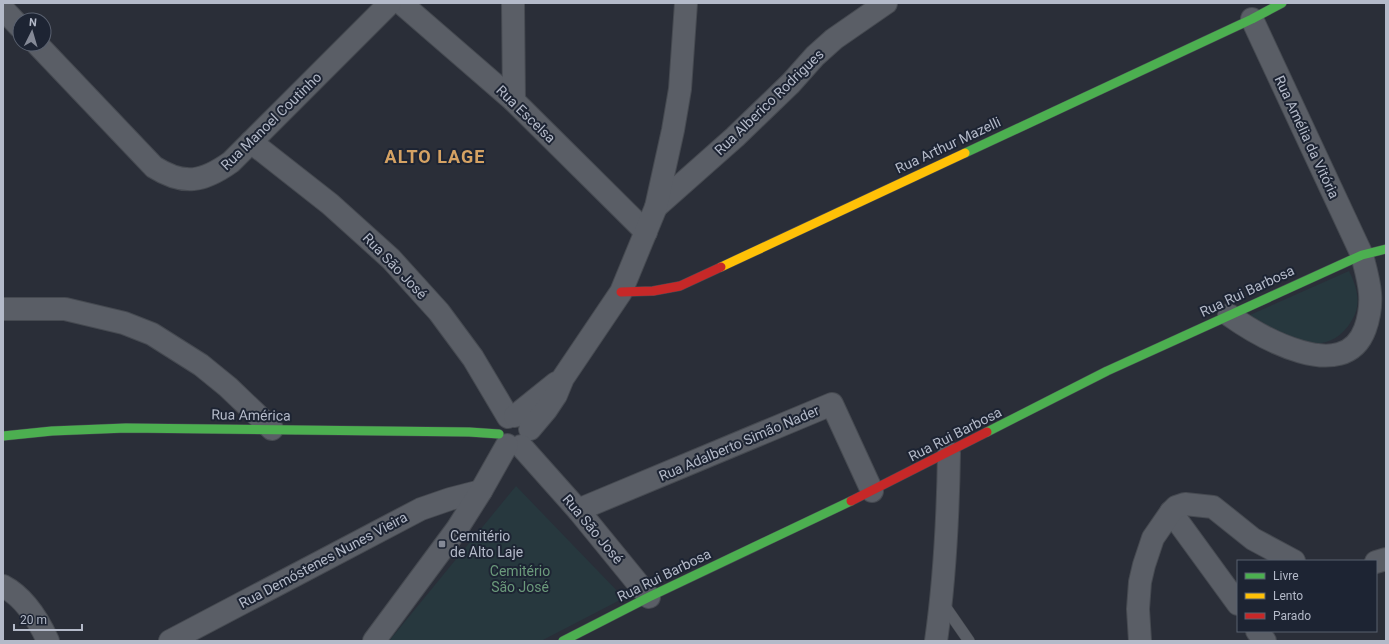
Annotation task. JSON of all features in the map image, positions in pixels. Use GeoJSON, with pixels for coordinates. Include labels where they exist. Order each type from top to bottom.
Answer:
{"type":"FeatureCollection","features":[{"type":"Feature","properties":{"kind":"street","name":"Rua Manoel Coutinho"},"geometry":{"type":"LineString","coordinates":[[44,52],[154,167],[164,174],[184,180],[204,178],[217,172],[231,162],[390,3]]}},
{"type":"Feature","properties":{"kind":"street","name":"Rua Escelsa"},"geometry":{"type":"LineString","coordinates":[[401,3],[514,101],[646,232]]}},
{"type":"Feature","properties":{"kind":"street"},"geometry":{"type":"LineString","coordinates":[[513,3],[514,101]]}},
{"type":"Feature","properties":{"kind":"street"},"geometry":{"type":"LineString","coordinates":[[374,641],[457,529],[481,491],[514,431],[563,378],[621,292],[656,207],[673,130],[680,89],[686,3]]}},
{"type":"Feature","properties":{"kind":"street","name":"Rua Alberico Rodrigues"},"geometry":{"type":"LineString","coordinates":[[656,207],[735,137],[791,83],[815,56],[834,39],[886,3]]}},
{"type":"Feature","properties":{"kind":"street","name":"Rua Arthur Mazelli"},"geometry":{"type":"LineString","coordinates":[[621,292],[653,291],[680,286],[1252,19],[1282,3]]}},
{"type":"Feature","properties":{"kind":"street"},"geometry":{"type":"LineString","coordinates":[[3,9],[12,19]]}},
{"type":"Feature","properties":{"kind":"street","name":"Rua Amélia da Vitória"},"geometry":{"type":"LineString","coordinates":[[1229,315],[1247,328],[1293,349],[1325,356],[1340,354],[1356,346],[1363,335],[1370,308],[1370,293],[1362,255],[1252,19]]}},
{"type":"Feature","properties":{"kind":"street","name":"Rua São José"},"geometry":{"type":"LineString","coordinates":[[251,142],[330,204],[391,260],[438,312],[473,358],[514,431],[649,597]]}},
{"type":"Feature","properties":{"kind":"street","name":"Rua Rui Barbosa"},"geometry":{"type":"LineString","coordinates":[[564,641],[649,597],[949,453],[1108,371],[1362,255],[1386,249]]}},
{"type":"Feature","properties":{"kind":"street"},"geometry":{"type":"LineString","coordinates":[[3,309],[65,309],[124,323],[152,334],[201,365],[228,387],[272,429]]}},
{"type":"Feature","properties":{"kind":"street","name":"Rua Adalberto Simão Nader"},"geometry":{"type":"LineString","coordinates":[[578,510],[832,404],[872,491]]}},
{"type":"Feature","properties":{"kind":"street","name":"Rua América"},"geometry":{"type":"LineString","coordinates":[[3,436],[56,431],[140,428],[470,432],[514,431]]}},
{"type":"Feature","properties":{"kind":"street"},"geometry":{"type":"LineString","coordinates":[[936,641],[942,602],[948,526],[949,453]]}},
{"type":"Feature","properties":{"kind":"street","name":"Rua Demóstenes Nunes Vieira"},"geometry":{"type":"LineString","coordinates":[[170,641],[421,509],[450,499],[481,491]]}},
{"type":"Feature","properties":{"kind":"street"},"geometry":{"type":"LineString","coordinates":[[1140,641],[1138,609],[1140,582],[1144,565],[1153,538],[1176,507],[1185,504],[1213,507],[1253,539],[1292,560]]}},
{"type":"Feature","properties":{"kind":"street"},"geometry":{"type":"LineString","coordinates":[[1171,512],[1237,603]]}},
{"type":"Feature","properties":{"kind":"street"},"geometry":{"type":"LineString","coordinates":[[3,586],[12,591],[27,605],[42,628],[48,641]]}},
{"type":"Feature","properties":{"kind":"street"},"geometry":{"type":"LineString","coordinates":[[1258,632],[1265,641]]}},
{"type":"Feature","properties":{"kind":"lane"},"geometry":{"type":"LineString","coordinates":[[942,602],[970,641]]}},
{"type":"Feature","properties":{"kind":"green space"},"geometry":{"type":"Polygon","coordinates":[[[1349,271],[1356,289],[1358,302],[1357,308],[1352,320],[1341,333],[1330,341],[1317,343],[1303,342],[1289,337],[1250,315],[1349,271]]]}},
{"type":"Feature","properties":{"kind":"green space","name":"Cemitério São José"},"geometry":{"type":"Polygon","coordinates":[[[516,486],[624,598],[541,641],[389,641],[516,486]]]}},
{"type":"Feature","properties":{"kind":"traffic: fast"},"geometry":{"type":"LineString","coordinates":[[965,153],[1252,19],[1282,3]]}},
{"type":"Feature","properties":{"kind":"traffic: fast"},"geometry":{"type":"LineString","coordinates":[[987,432],[1107,371],[1362,255],[1386,249]]}},
{"type":"Feature","properties":{"kind":"traffic: fast"},"geometry":{"type":"LineString","coordinates":[[3,436],[52,431],[126,428],[469,432],[499,434]]}},
{"type":"Feature","properties":{"kind":"traffic: fast"},"geometry":{"type":"LineString","coordinates":[[563,641],[649,597],[851,501]]}},
{"type":"Feature","properties":{"kind":"traffic: slow"},"geometry":{"type":"LineString","coordinates":[[721,267],[965,153]]}},
{"type":"Feature","properties":{"kind":"traffic: jam"},"geometry":{"type":"LineString","coordinates":[[621,292],[653,291],[680,286],[721,267]]}},
{"type":"Feature","properties":{"kind":"traffic: jam"},"geometry":{"type":"LineString","coordinates":[[851,501],[987,432]]}},
{"type":"Feature","properties":{"kind":"place","name":"Cemitério de Alto Laje"},"geometry":{"type":"Point","coordinates":[442,544]}},
{"type":"Feature","properties":{"kind":"district","name":"ALTO LAGE"},"geometry":{"type":"Point","coordinates":[435,157]}}]}
